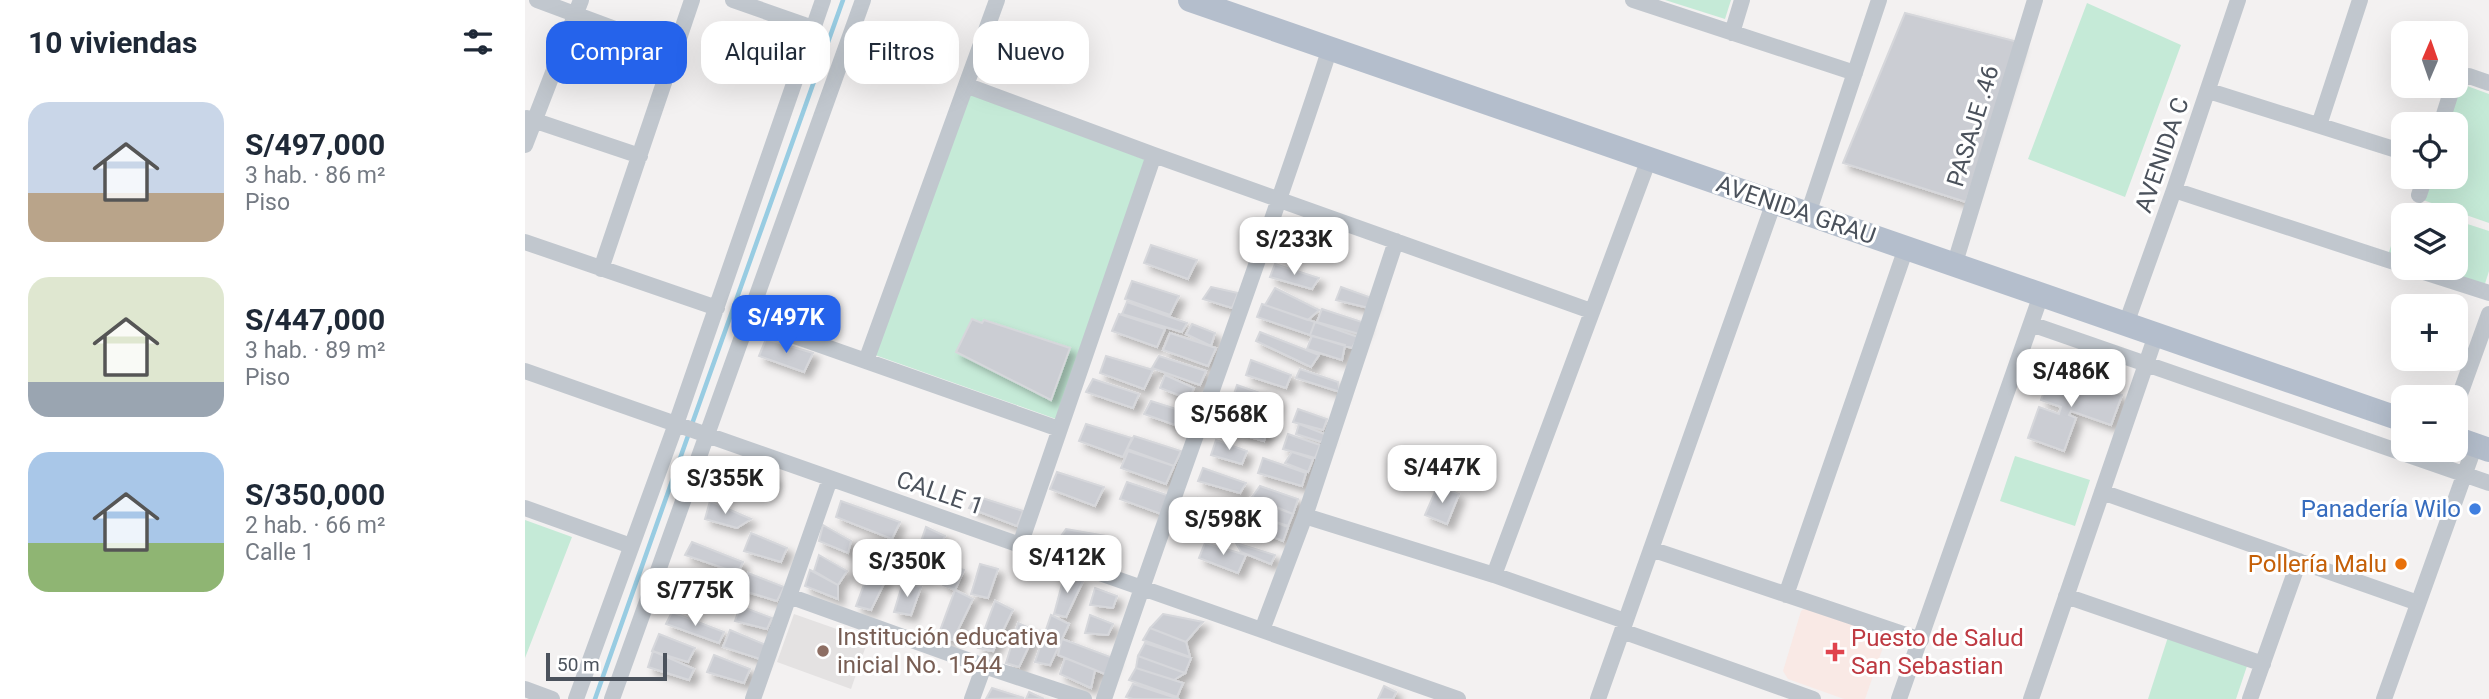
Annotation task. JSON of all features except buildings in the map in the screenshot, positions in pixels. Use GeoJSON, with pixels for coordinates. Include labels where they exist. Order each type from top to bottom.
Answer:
{"type":"FeatureCollection","features":[{"type":"Feature","properties":{"kind":"main road","name":"AVENIDA GRAU"},"geometry":{"type":"LineString","coordinates":[[1190,0],[2391,416]]}},
{"type":"Feature","properties":{"kind":"street"},"geometry":{"type":"LineString","coordinates":[[537,0],[578,7],[609,21]]}},
{"type":"Feature","properties":{"kind":"street"},"geometry":{"type":"LineString","coordinates":[[685,21],[692,0]]}},
{"type":"Feature","properties":{"kind":"street"},"geometry":{"type":"LineString","coordinates":[[733,0],[793,21]]}},
{"type":"Feature","properties":{"kind":"street"},"geometry":{"type":"LineString","coordinates":[[816,21],[823,0]]}},
{"type":"Feature","properties":{"kind":"street"},"geometry":{"type":"LineString","coordinates":[[612,699],[863,0]]}},
{"type":"Feature","properties":{"kind":"street"},"geometry":{"type":"LineString","coordinates":[[866,361],[997,0]]}},
{"type":"Feature","properties":{"kind":"street"},"geometry":{"type":"LineString","coordinates":[[1633,0],[1855,73]]}},
{"type":"Feature","properties":{"kind":"street"},"geometry":{"type":"LineString","coordinates":[[1732,33],[1742,0]]}},
{"type":"Feature","properties":{"kind":"street"},"geometry":{"type":"LineString","coordinates":[[1808,214],[1879,0]]}},
{"type":"Feature","properties":{"kind":"street","name":"PASAJE .46"},"geometry":{"type":"LineString","coordinates":[[1954,266],[2035,0]]}},
{"type":"Feature","properties":{"kind":"street"},"geometry":{"type":"LineString","coordinates":[[2319,125],[2360,0]]}},
{"type":"Feature","properties":{"kind":"street","name":"AVENIDA C"},"geometry":{"type":"LineString","coordinates":[[2126,324],[2209,91],[2234,1]]}},
{"type":"Feature","properties":{"kind":"street"},"geometry":{"type":"LineString","coordinates":[[525,145],[530,119],[578,7]]}},
{"type":"Feature","properties":{"kind":"street"},"geometry":{"type":"LineString","coordinates":[[1104,699],[1141,588],[1281,199],[1330,48]]}},
{"type":"Feature","properties":{"kind":"street"},"geometry":{"type":"LineString","coordinates":[[2468,77],[2489,83]]}},
{"type":"Feature","properties":{"kind":"street"},"geometry":{"type":"LineString","coordinates":[[601,269],[663,84]]}},
{"type":"Feature","properties":{"kind":"street"},"geometry":{"type":"LineString","coordinates":[[576,699],[676,424],[794,84]]}},
{"type":"Feature","properties":{"kind":"street"},"geometry":{"type":"LineString","coordinates":[[968,86],[1591,311]]}},
{"type":"Feature","properties":{"kind":"street"},"geometry":{"type":"LineString","coordinates":[[2209,91],[2391,148]]}},
{"type":"Feature","properties":{"kind":"street"},"geometry":{"type":"LineString","coordinates":[[530,119],[640,156]]}},
{"type":"Feature","properties":{"kind":"street"},"geometry":{"type":"LineString","coordinates":[[1020,545],[1154,155]]}},
{"type":"Feature","properties":{"kind":"street"},"geometry":{"type":"LineString","coordinates":[[1494,575],[1649,159]]}},
{"type":"Feature","properties":{"kind":"street"},"geometry":{"type":"LineString","coordinates":[[2419,195],[2421,189]]}},
{"type":"Feature","properties":{"kind":"street"},"geometry":{"type":"LineString","coordinates":[[2175,190],[2391,261]]}},
{"type":"Feature","properties":{"kind":"street"},"geometry":{"type":"LineString","coordinates":[[1598,699],[1774,202]]}},
{"type":"Feature","properties":{"kind":"street"},"geometry":{"type":"LineString","coordinates":[[1262,630],[1305,516],[1396,240]]}},
{"type":"Feature","properties":{"kind":"street"},"geometry":{"type":"LineString","coordinates":[[525,242],[717,308]]}},
{"type":"Feature","properties":{"kind":"street"},"geometry":{"type":"LineString","coordinates":[[1786,595],[1906,248]]}},
{"type":"Feature","properties":{"kind":"street"},"geometry":{"type":"LineString","coordinates":[[2448,280],[2489,293]]}},
{"type":"Feature","properties":{"kind":"street"},"geometry":{"type":"LineString","coordinates":[[1899,699],[2041,295]]}},
{"type":"Feature","properties":{"kind":"street"},"geometry":{"type":"LineString","coordinates":[[2463,385],[2489,314]]}},
{"type":"Feature","properties":{"kind":"street"},"geometry":{"type":"LineString","coordinates":[[749,320],[1059,429]]}},
{"type":"Feature","properties":{"kind":"street"},"geometry":{"type":"LineString","coordinates":[[2031,324],[2489,483]]}},
{"type":"Feature","properties":{"kind":"street"},"geometry":{"type":"LineString","coordinates":[[2031,699],[2156,335]]}},
{"type":"Feature","properties":{"kind":"street","name":"CALLE 1"},"geometry":{"type":"LineString","coordinates":[[525,371],[1455,698]]}},
{"type":"Feature","properties":{"kind":"street"},"geometry":{"type":"LineString","coordinates":[[2384,699],[2473,444]]}},
{"type":"Feature","properties":{"kind":"street"},"geometry":{"type":"LineString","coordinates":[[753,699],[830,479]]}},
{"type":"Feature","properties":{"kind":"street"},"geometry":{"type":"LineString","coordinates":[[2102,492],[2418,603]]}},
{"type":"Feature","properties":{"kind":"street"},"geometry":{"type":"LineString","coordinates":[[525,508],[631,546]]}},
{"type":"Feature","properties":{"kind":"street"},"geometry":{"type":"LineString","coordinates":[[1305,516],[1494,575],[1813,699]]}},
{"type":"Feature","properties":{"kind":"street"},"geometry":{"type":"LineString","coordinates":[[1651,549],[1921,640]]}},
{"type":"Feature","properties":{"kind":"street"},"geometry":{"type":"LineString","coordinates":[[2250,699],[2299,561]]}},
{"type":"Feature","properties":{"kind":"street"},"geometry":{"type":"LineString","coordinates":[[789,596],[1084,699]]}},
{"type":"Feature","properties":{"kind":"street"},"geometry":{"type":"LineString","coordinates":[[2066,596],[2263,664]]}},
{"type":"Feature","properties":{"kind":"street"},"geometry":{"type":"LineString","coordinates":[[972,699],[984,666]]}},
{"type":"Feature","properties":{"kind":"street"},"geometry":{"type":"LineString","coordinates":[[525,690],[552,699]]}},
{"type":"Feature","properties":{"kind":"shaded area","name":"Puesto de Salud San Sebastian"},"geometry":{"type":"Polygon","coordinates":[[[1810,605],[1888,633],[1865,699],[1844,699],[1788,679],[1783,671],[1801,611],[1810,605]]]}},
{"type":"Feature","properties":{"kind":"shaded area","name":"Institución educativa inicial No. 1544"},"geometry":{"type":"Polygon","coordinates":[[[794,614],[868,640],[851,689],[777,662],[794,614]]]}},
{"type":"Feature","properties":{"kind":"green space"},"geometry":{"type":"Polygon","coordinates":[[[1665,0],[1731,0],[1725,19],[1665,0]]]}},
{"type":"Feature","properties":{"kind":"green space"},"geometry":{"type":"Polygon","coordinates":[[[2087,3],[2181,45],[2125,197],[2028,159],[2087,3]]]}},
{"type":"Feature","properties":{"kind":"green space"},"geometry":{"type":"Polygon","coordinates":[[[2468,86],[2489,94],[2489,223],[2468,216],[2468,203],[2432,203],[2423,200],[2426,189],[2468,189],[2468,112],[2450,112],[2454,98],[2468,98],[2468,86]]]}},
{"type":"Feature","properties":{"kind":"green space"},"geometry":{"type":"Polygon","coordinates":[[[966,91],[1151,162],[1056,419],[875,355],[966,91]]]}},
{"type":"Feature","properties":{"kind":"green space"},"geometry":{"type":"Polygon","coordinates":[[[2468,224],[2489,231],[2489,271],[2484,287],[2463,280],[2468,280],[2468,224]]]}},
{"type":"Feature","properties":{"kind":"green space"},"geometry":{"type":"Polygon","coordinates":[[[2015,456],[2090,480],[2075,526],[2000,501],[2015,456]]]}},
{"type":"Feature","properties":{"kind":"green space"},"geometry":{"type":"Polygon","coordinates":[[[525,520],[572,537],[525,658],[525,520]]]}},
{"type":"Feature","properties":{"kind":"green space"},"geometry":{"type":"Polygon","coordinates":[[[2168,637],[2247,666],[2236,699],[2148,699],[2168,637]]]}},
{"type":"Feature","properties":{"kind":"waterway"},"geometry":{"type":"LineString","coordinates":[[692,424],[843,0]]}},
{"type":"Feature","properties":{"kind":"waterway"},"geometry":{"type":"LineString","coordinates":[[595,699],[689,433]]}},
{"type":"Feature","properties":{"kind":"place","name":"Panadería Wilo"},"geometry":{"type":"Point","coordinates":[2475,509]}},
{"type":"Feature","properties":{"kind":"place","name":"Pollería Malu"},"geometry":{"type":"Point","coordinates":[2401,564]}},
{"type":"Feature","properties":{"kind":"place","name":"Institución educativa inicial No. 1544"},"geometry":{"type":"Point","coordinates":[823,651]}},
{"type":"Feature","properties":{"kind":"place","name":"Puesto de Salud San Sebastian"},"geometry":{"type":"Point","coordinates":[1835,652]}}]}
